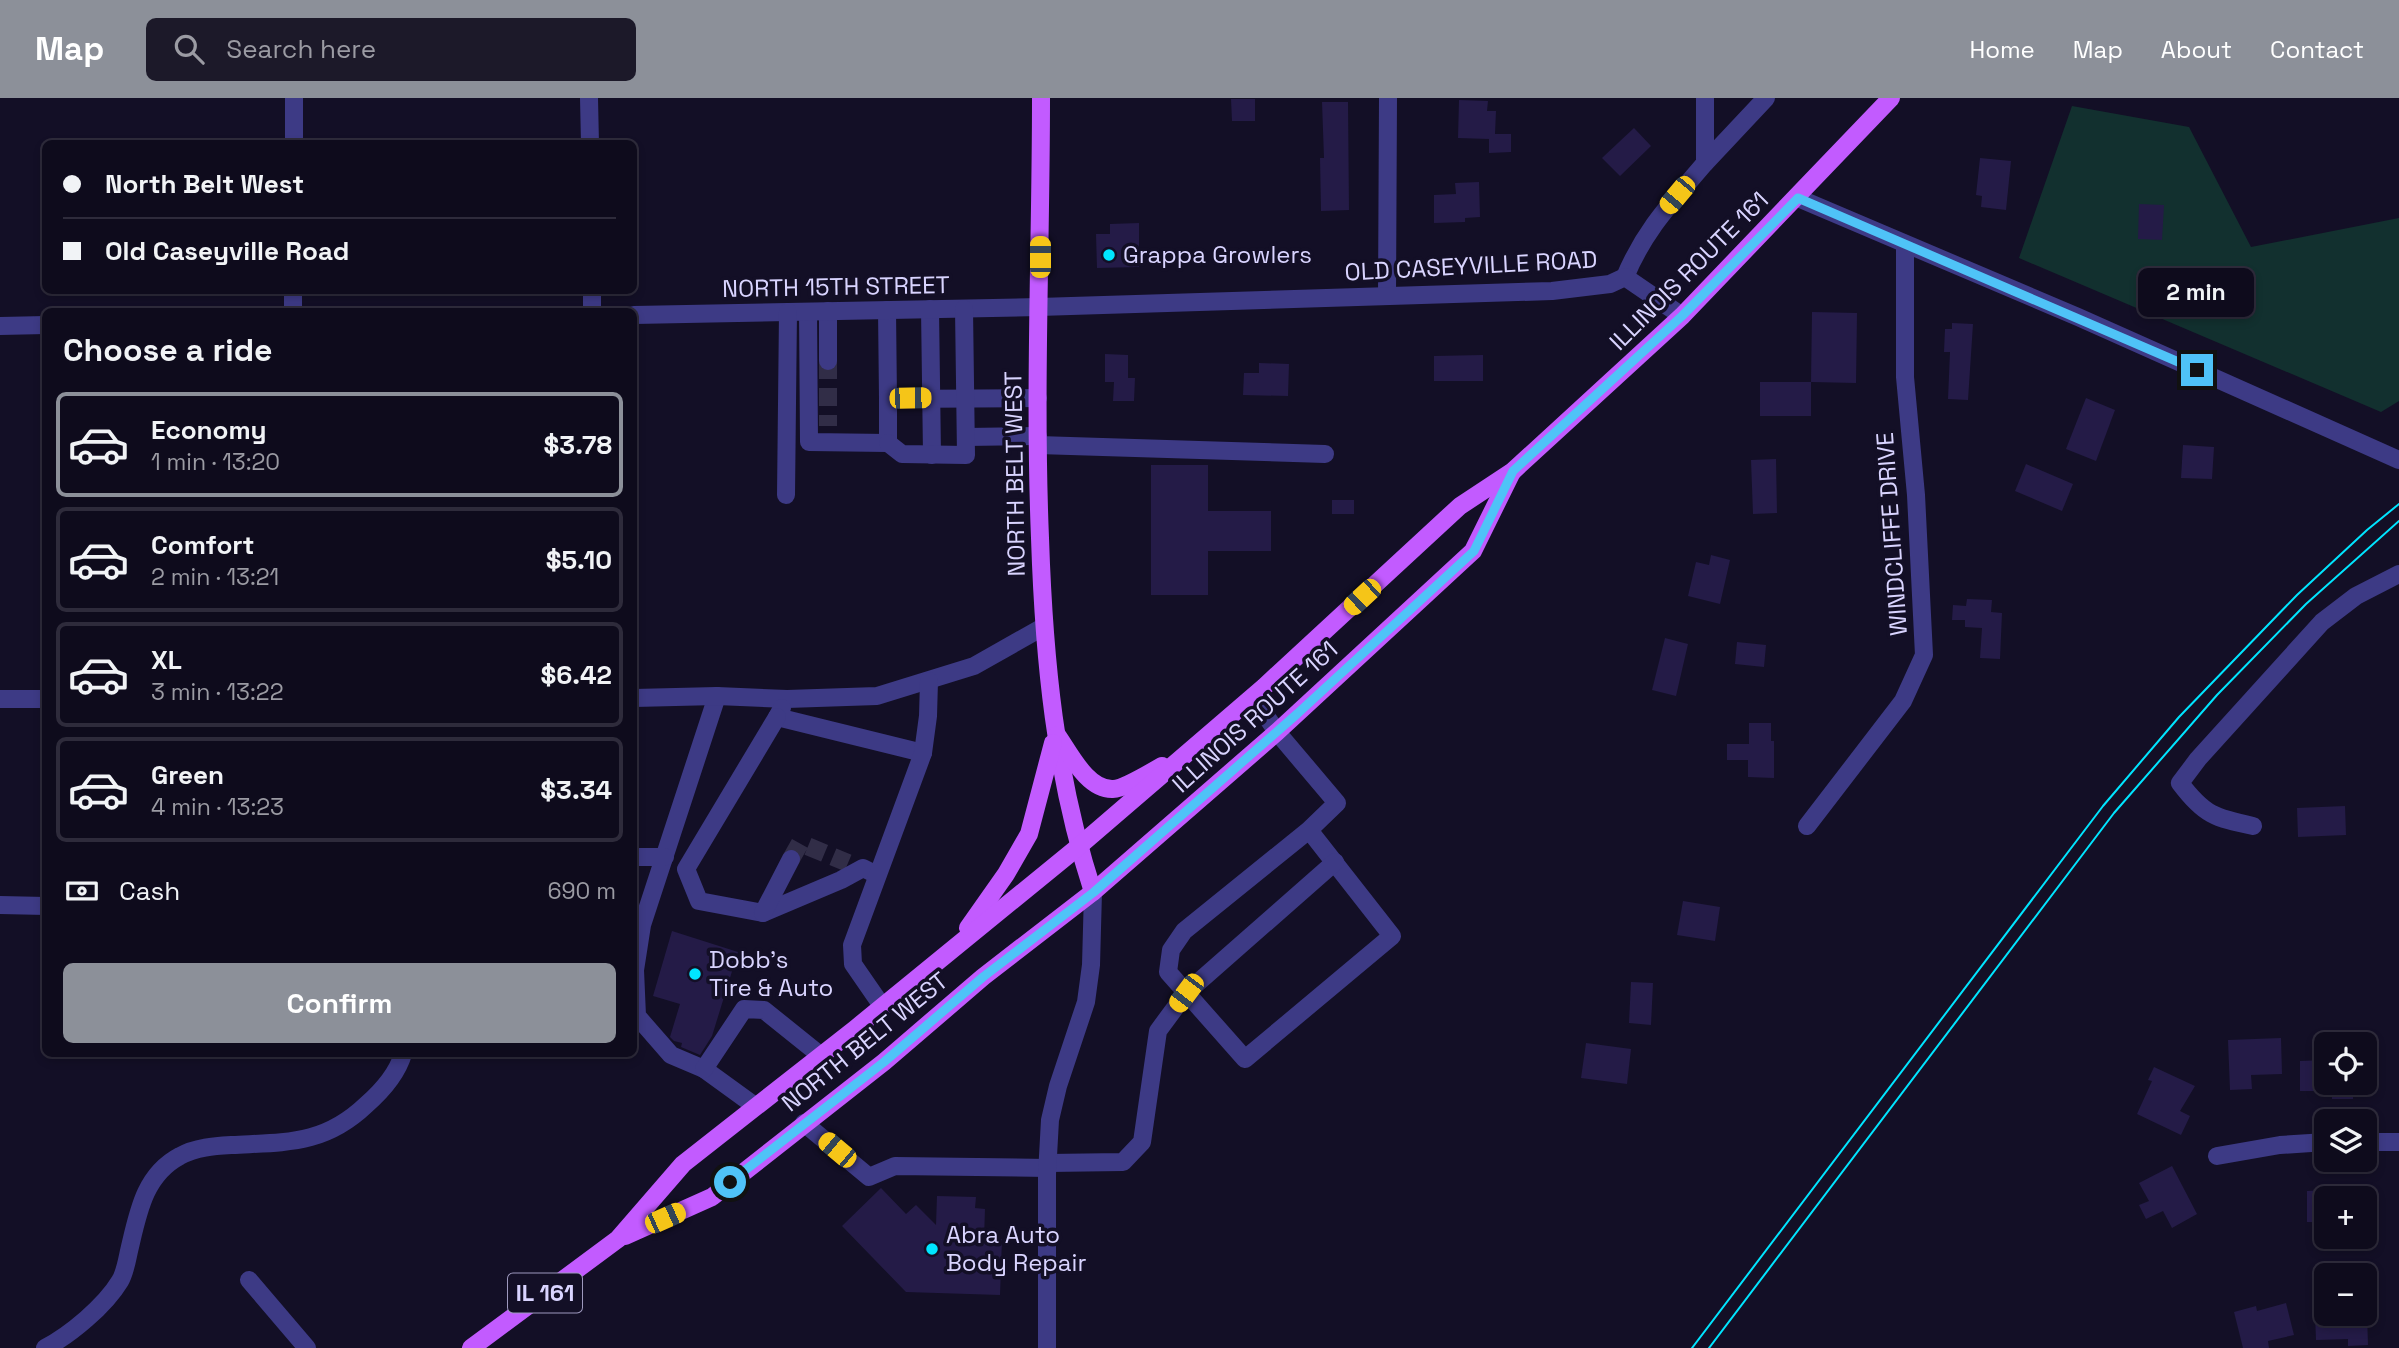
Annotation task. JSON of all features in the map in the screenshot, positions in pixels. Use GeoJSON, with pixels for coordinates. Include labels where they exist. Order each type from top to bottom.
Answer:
{"type":"FeatureCollection","features":[{"type":"Feature","properties":{"kind":"main road","name":"NORTH BELT WEST"},"geometry":{"type":"LineString","coordinates":[[471,1348],[618,1239],[712,1197],[884,1062],[983,977],[1094,892],[1079,847],[1058,754],[1043,627],[1038,441],[1041,98]]}},
{"type":"Feature","properties":{"kind":"main road","name":"ILLINOIS ROUTE 161"},"geometry":{"type":"LineString","coordinates":[[1079,847],[1253,697],[1460,506],[1513,471],[1682,316],[1891,98]]}},
{"type":"Feature","properties":{"kind":"main road","name":"ILLINOIS ROUTE 161"},"geometry":{"type":"LineString","coordinates":[[1094,892],[1277,732],[1474,551],[1513,471]]}},
{"type":"Feature","properties":{"kind":"main road"},"geometry":{"type":"LineString","coordinates":[[1055,733],[1087,777],[1097,786],[1115,789],[1187,754]]}},
{"type":"Feature","properties":{"kind":"main road"},"geometry":{"type":"LineString","coordinates":[[954,947],[1006,874],[1029,834],[1055,733]]}},
{"type":"Feature","properties":{"kind":"main road","name":"NORTH BELT WEST"},"geometry":{"type":"LineString","coordinates":[[618,1239],[683,1164],[1079,847]]}},
{"type":"Feature","properties":{"kind":"street"},"geometry":{"type":"LineString","coordinates":[[294,98],[294,140]]}},
{"type":"Feature","properties":{"kind":"street"},"geometry":{"type":"LineString","coordinates":[[589,98],[590,140]]}},
{"type":"Feature","properties":{"kind":"street"},"geometry":{"type":"LineString","coordinates":[[1387,296],[1388,98]]}},
{"type":"Feature","properties":{"kind":"street"},"geometry":{"type":"LineString","coordinates":[[1705,98],[1705,163]]}},
{"type":"Feature","properties":{"kind":"street"},"geometry":{"type":"LineString","coordinates":[[1625,277],[1634,254],[1650,228],[1705,163],[1766,98]]}},
{"type":"Feature","properties":{"kind":"street"},"geometry":{"type":"LineString","coordinates":[[1798,198],[2078,317],[2399,460]]}},
{"type":"Feature","properties":{"kind":"street","name":"WINDCLIFFE DRIVE"},"geometry":{"type":"LineString","coordinates":[[1807,826],[1903,701],[1924,655],[1916,495],[1905,377],[1905,244]]}},
{"type":"Feature","properties":{"kind":"street","name":"OLD CASEYVILLE ROAD"},"geometry":{"type":"LineString","coordinates":[[1039,307],[1552,291],[1610,284],[1625,277],[1682,316]]}},
{"type":"Feature","properties":{"kind":"street","name":"NORTH 15TH STREET"},"geometry":{"type":"LineString","coordinates":[[637,315],[1039,307]]}},
{"type":"Feature","properties":{"kind":"street"},"geometry":{"type":"LineString","coordinates":[[930,309],[932,455]]}},
{"type":"Feature","properties":{"kind":"street"},"geometry":{"type":"LineString","coordinates":[[808,312],[809,442],[828,434],[888,443],[902,454],[966,455],[964,309]]}},
{"type":"Feature","properties":{"kind":"street"},"geometry":{"type":"LineString","coordinates":[[887,310],[888,443]]}},
{"type":"Feature","properties":{"kind":"street"},"geometry":{"type":"LineString","coordinates":[[828,311],[828,360]]}},
{"type":"Feature","properties":{"kind":"street"},"geometry":{"type":"LineString","coordinates":[[786,495],[788,312]]}},
{"type":"Feature","properties":{"kind":"street"},"geometry":{"type":"LineString","coordinates":[[0,326],[42,325]]}},
{"type":"Feature","properties":{"kind":"street"},"geometry":{"type":"LineString","coordinates":[[888,399],[1038,398]]}},
{"type":"Feature","properties":{"kind":"street"},"geometry":{"type":"LineString","coordinates":[[966,437],[1325,454]]}},
{"type":"Feature","properties":{"kind":"street"},"geometry":{"type":"LineString","coordinates":[[2253,826],[2216,818],[2194,802],[2180,783],[2215,740],[2322,622],[2356,596],[2399,575]]}},
{"type":"Feature","properties":{"kind":"street"},"geometry":{"type":"LineString","coordinates":[[637,698],[717,696],[787,699],[877,696],[974,666],[1043,627]]}},
{"type":"Feature","properties":{"kind":"street"},"geometry":{"type":"LineString","coordinates":[[882,1006],[853,964],[852,945],[863,869],[923,753],[929,681]]}},
{"type":"Feature","properties":{"kind":"street"},"geometry":{"type":"LineString","coordinates":[[637,949],[642,925],[717,696]]}},
{"type":"Feature","properties":{"kind":"street"},"geometry":{"type":"LineString","coordinates":[[1253,697],[1277,732],[1337,803],[1309,830],[1184,931],[1171,950],[1168,972],[1245,1059],[1392,936],[1309,830]]}},
{"type":"Feature","properties":{"kind":"street"},"geometry":{"type":"LineString","coordinates":[[0,699],[42,699]]}},
{"type":"Feature","properties":{"kind":"street"},"geometry":{"type":"LineString","coordinates":[[787,699],[686,869],[698,901],[763,913],[863,869]]}},
{"type":"Feature","properties":{"kind":"street"},"geometry":{"type":"LineString","coordinates":[[776,717],[923,753]]}},
{"type":"Feature","properties":{"kind":"street"},"geometry":{"type":"LineString","coordinates":[[637,857],[665,857]]}},
{"type":"Feature","properties":{"kind":"street"},"geometry":{"type":"LineString","coordinates":[[763,913],[791,859]]}},
{"type":"Feature","properties":{"kind":"street"},"geometry":{"type":"LineString","coordinates":[[804,1123],[869,1177],[895,1166],[1123,1162],[1142,1142],[1158,1031],[1186,993],[1335,862]]}},
{"type":"Feature","properties":{"kind":"street"},"geometry":{"type":"LineString","coordinates":[[1046,1348],[1050,1120],[1058,1086],[1086,1002],[1091,965],[1094,892]]}},
{"type":"Feature","properties":{"kind":"street"},"geometry":{"type":"LineString","coordinates":[[0,905],[42,906]]}},
{"type":"Feature","properties":{"kind":"street"},"geometry":{"type":"LineString","coordinates":[[704,1069],[744,1009],[764,1010],[820,1055]]}},
{"type":"Feature","properties":{"kind":"street"},"geometry":{"type":"LineString","coordinates":[[637,1016],[671,1055],[704,1069],[755,1106]]}},
{"type":"Feature","properties":{"kind":"street"},"geometry":{"type":"LineString","coordinates":[[45,1348],[59,1341],[104,1302],[121,1280],[144,1193],[154,1177],[167,1165],[182,1155],[199,1149],[296,1142],[314,1138],[355,1115],[374,1098],[392,1077],[402,1057]]}},
{"type":"Feature","properties":{"kind":"street"},"geometry":{"type":"LineString","coordinates":[[2377,1142],[2399,1142]]}},
{"type":"Feature","properties":{"kind":"street"},"geometry":{"type":"LineString","coordinates":[[2217,1156],[2280,1144],[2314,1143]]}},
{"type":"Feature","properties":{"kind":"street"},"geometry":{"type":"LineString","coordinates":[[248,1280],[307,1348]]}},
{"type":"Feature","properties":{"kind":"green space"},"geometry":{"type":"Polygon","coordinates":[[[2072,106],[2189,127],[2251,247],[2399,218],[2399,401],[2381,412],[2019,258],[2072,106]]]}},
{"type":"Feature","properties":{"kind":"building"},"geometry":{"type":"Polygon","coordinates":[[[1231,99],[1255,99],[1255,121],[1232,121],[1231,99]]]}},
{"type":"Feature","properties":{"kind":"building"},"geometry":{"type":"Polygon","coordinates":[[[1459,100],[1488,101],[1487,111],[1496,111],[1495,134],[1511,134],[1511,152],[1489,153],[1489,139],[1458,138],[1459,100]]]}},
{"type":"Feature","properties":{"kind":"building"},"geometry":{"type":"Polygon","coordinates":[[[1322,102],[1348,102],[1349,210],[1321,211],[1320,158],[1324,158],[1322,102]]]}},
{"type":"Feature","properties":{"kind":"building"},"geometry":{"type":"Polygon","coordinates":[[[1634,128],[1651,146],[1620,176],[1602,158],[1634,128]]]}},
{"type":"Feature","properties":{"kind":"building"},"geometry":{"type":"Polygon","coordinates":[[[1980,158],[2011,161],[2006,210],[1981,207],[1982,196],[1976,195],[1980,158]]]}},
{"type":"Feature","properties":{"kind":"building"},"geometry":{"type":"Polygon","coordinates":[[[1479,182],[1480,217],[1465,218],[1465,222],[1434,223],[1434,195],[1456,194],[1455,183],[1479,182]]]}},
{"type":"Feature","properties":{"kind":"building"},"geometry":{"type":"Polygon","coordinates":[[[2139,204],[2164,205],[2162,240],[2138,239],[2139,204]]]}},
{"type":"Feature","properties":{"kind":"building"},"geometry":{"type":"Polygon","coordinates":[[[1139,223],[1139,267],[1097,268],[1096,234],[1110,234],[1110,224],[1139,223]]]}},
{"type":"Feature","properties":{"kind":"building"},"geometry":{"type":"Polygon","coordinates":[[[1812,312],[1857,313],[1856,383],[1811,382],[1812,312]]]}},
{"type":"Feature","properties":{"kind":"building"},"geometry":{"type":"Polygon","coordinates":[[[1952,323],[1973,324],[1968,400],[1948,399],[1950,352],[1944,352],[1945,329],[1952,329],[1952,323]]]}},
{"type":"Feature","properties":{"kind":"building"},"geometry":{"type":"Polygon","coordinates":[[[1105,354],[1128,355],[1128,378],[1135,378],[1134,401],[1113,401],[1114,382],[1105,382],[1105,354]]]}},
{"type":"Feature","properties":{"kind":"building"},"geometry":{"type":"Polygon","coordinates":[[[1483,355],[1483,381],[1434,381],[1434,356],[1483,355]]]}},
{"type":"Feature","properties":{"kind":"building"},"geometry":{"type":"Polygon","coordinates":[[[1259,363],[1289,364],[1288,396],[1243,395],[1244,373],[1259,373],[1259,363]]]}},
{"type":"Feature","properties":{"kind":"building"},"geometry":{"type":"Polygon","coordinates":[[[1760,382],[1811,382],[1811,416],[1760,416],[1760,382]]]}},
{"type":"Feature","properties":{"kind":"building"},"geometry":{"type":"Polygon","coordinates":[[[2086,398],[2115,410],[2096,461],[2066,449],[2086,398]]]}},
{"type":"Feature","properties":{"kind":"building"},"geometry":{"type":"Polygon","coordinates":[[[2183,445],[2214,447],[2212,479],[2181,478],[2183,445]]]}},
{"type":"Feature","properties":{"kind":"building"},"geometry":{"type":"Polygon","coordinates":[[[1776,459],[1777,513],[1753,514],[1751,460],[1776,459]]]}},
{"type":"Feature","properties":{"kind":"building"},"geometry":{"type":"Polygon","coordinates":[[[2026,464],[2073,484],[2062,511],[2015,491],[2026,464]]]}},
{"type":"Feature","properties":{"kind":"building"},"geometry":{"type":"Polygon","coordinates":[[[1151,465],[1208,465],[1208,511],[1271,511],[1271,551],[1208,551],[1208,595],[1151,595],[1151,465]]]}},
{"type":"Feature","properties":{"kind":"building"},"geometry":{"type":"Polygon","coordinates":[[[1332,500],[1354,500],[1354,514],[1332,514],[1332,500]]]}},
{"type":"Feature","properties":{"kind":"building"},"geometry":{"type":"Polygon","coordinates":[[[1711,555],[1730,560],[1720,604],[1688,596],[1696,562],[1709,565],[1711,555]]]}},
{"type":"Feature","properties":{"kind":"building"},"geometry":{"type":"Polygon","coordinates":[[[1967,599],[1992,600],[1991,612],[2002,613],[2000,659],[1980,658],[1982,628],[1965,627],[1965,620],[1952,620],[1953,605],[1966,606],[1967,599]]]}},
{"type":"Feature","properties":{"kind":"building"},"geometry":{"type":"Polygon","coordinates":[[[1665,638],[1688,644],[1676,696],[1652,690],[1665,638]]]}},
{"type":"Feature","properties":{"kind":"building"},"geometry":{"type":"Polygon","coordinates":[[[1737,642],[1766,645],[1764,667],[1735,664],[1737,642]]]}},
{"type":"Feature","properties":{"kind":"building"},"geometry":{"type":"Polygon","coordinates":[[[1749,723],[1771,723],[1774,778],[1748,777],[1748,760],[1727,760],[1727,744],[1749,744],[1749,723]]]}},
{"type":"Feature","properties":{"kind":"building"},"geometry":{"type":"Polygon","coordinates":[[[2345,806],[2346,835],[2298,837],[2297,808],[2345,806]]]}},
{"type":"Feature","properties":{"kind":"building"},"geometry":{"type":"Polygon","coordinates":[[[1683,901],[1720,907],[1715,941],[1677,935],[1683,901]]]}},
{"type":"Feature","properties":{"kind":"building","name":"Dobb's Tire & Auto"},"geometry":{"type":"Polygon","coordinates":[[[672,931],[738,952],[712,1036],[700,1055],[681,1047],[682,1043],[670,1037],[680,1004],[653,996],[672,931]]]}},
{"type":"Feature","properties":{"kind":"building"},"geometry":{"type":"Polygon","coordinates":[[[1631,982],[1653,983],[1651,1025],[1629,1023],[1631,982]]]}},
{"type":"Feature","properties":{"kind":"building"},"geometry":{"type":"Polygon","coordinates":[[[2281,1038],[2282,1074],[2251,1075],[2252,1089],[2230,1090],[2228,1040],[2281,1038]]]}},
{"type":"Feature","properties":{"kind":"building"},"geometry":{"type":"Polygon","coordinates":[[[1586,1043],[1631,1049],[1627,1084],[1581,1078],[1586,1043]]]}},
{"type":"Feature","properties":{"kind":"building"},"geometry":{"type":"Polygon","coordinates":[[[2314,1060],[2314,1091],[2300,1091],[2300,1061],[2314,1060]]]}},
{"type":"Feature","properties":{"kind":"building"},"geometry":{"type":"Polygon","coordinates":[[[2154,1067],[2195,1086],[2180,1111],[2190,1116],[2181,1135],[2137,1114],[2152,1081],[2148,1080],[2154,1067]]]}},
{"type":"Feature","properties":{"kind":"building"},"geometry":{"type":"Polygon","coordinates":[[[2332,1095],[2353,1095],[2353,1099],[2332,1099],[2332,1095]]]}},
{"type":"Feature","properties":{"kind":"building"},"geometry":{"type":"Polygon","coordinates":[[[2172,1166],[2197,1214],[2172,1228],[2163,1211],[2146,1219],[2139,1205],[2149,1201],[2139,1183],[2172,1166]]]}},
{"type":"Feature","properties":{"kind":"building"},"geometry":{"type":"Polygon","coordinates":[[[881,1188],[906,1214],[916,1205],[936,1225],[937,1196],[976,1197],[975,1208],[985,1209],[984,1239],[1002,1239],[1000,1295],[906,1292],[842,1226],[881,1188]]]}},
{"type":"Feature","properties":{"kind":"building"},"geometry":{"type":"Polygon","coordinates":[[[2307,1191],[2314,1191],[2314,1222],[2307,1222],[2307,1191]]]}},
{"type":"Feature","properties":{"kind":"building"},"geometry":{"type":"Polygon","coordinates":[[[2286,1303],[2294,1335],[2268,1341],[2269,1348],[2243,1348],[2234,1312],[2256,1306],[2257,1311],[2286,1303]]]}},
{"type":"Feature","properties":{"kind":"building"},"geometry":{"type":"Polygon","coordinates":[[[2315,1326],[2367,1326],[2368,1345],[2348,1346],[2348,1339],[2316,1340],[2315,1326]]]}},
{"type":"Feature","properties":{"kind":"tunnel"},"geometry":{"type":"LineString","coordinates":[[828,361],[828,426]]}},
{"type":"Feature","properties":{"kind":"tunnel"},"geometry":{"type":"LineString","coordinates":[[791,859],[800,843],[848,863]]}},
{"type":"Feature","properties":{"kind":"tram line"},"geometry":{"type":"LineString","coordinates":[[1692,1348],[2103,806],[2179,717],[2297,595],[2399,504]]}},
{"type":"Feature","properties":{"kind":"tram line"},"geometry":{"type":"LineString","coordinates":[[1709,1348],[2114,813],[2217,695],[2306,604],[2399,521]]}},
{"type":"Feature","properties":{"kind":"place","name":"Grappa Growlers"},"geometry":{"type":"Point","coordinates":[1109,255]}},
{"type":"Feature","properties":{"kind":"place","name":"Dobb's Tire & Auto"},"geometry":{"type":"Point","coordinates":[695,974]}},
{"type":"Feature","properties":{"kind":"place","name":"Abra Auto Body Repair"},"geometry":{"type":"Point","coordinates":[932,1249]}},
{"type":"Feature","properties":{"kind":"route"},"geometry":{"type":"LineString","coordinates":[[730,1182],[884,1062],[983,977],[1094,892],[1277,732],[1474,551],[1513,471],[1682,316],[1798,198],[2197,370]]}}]}
